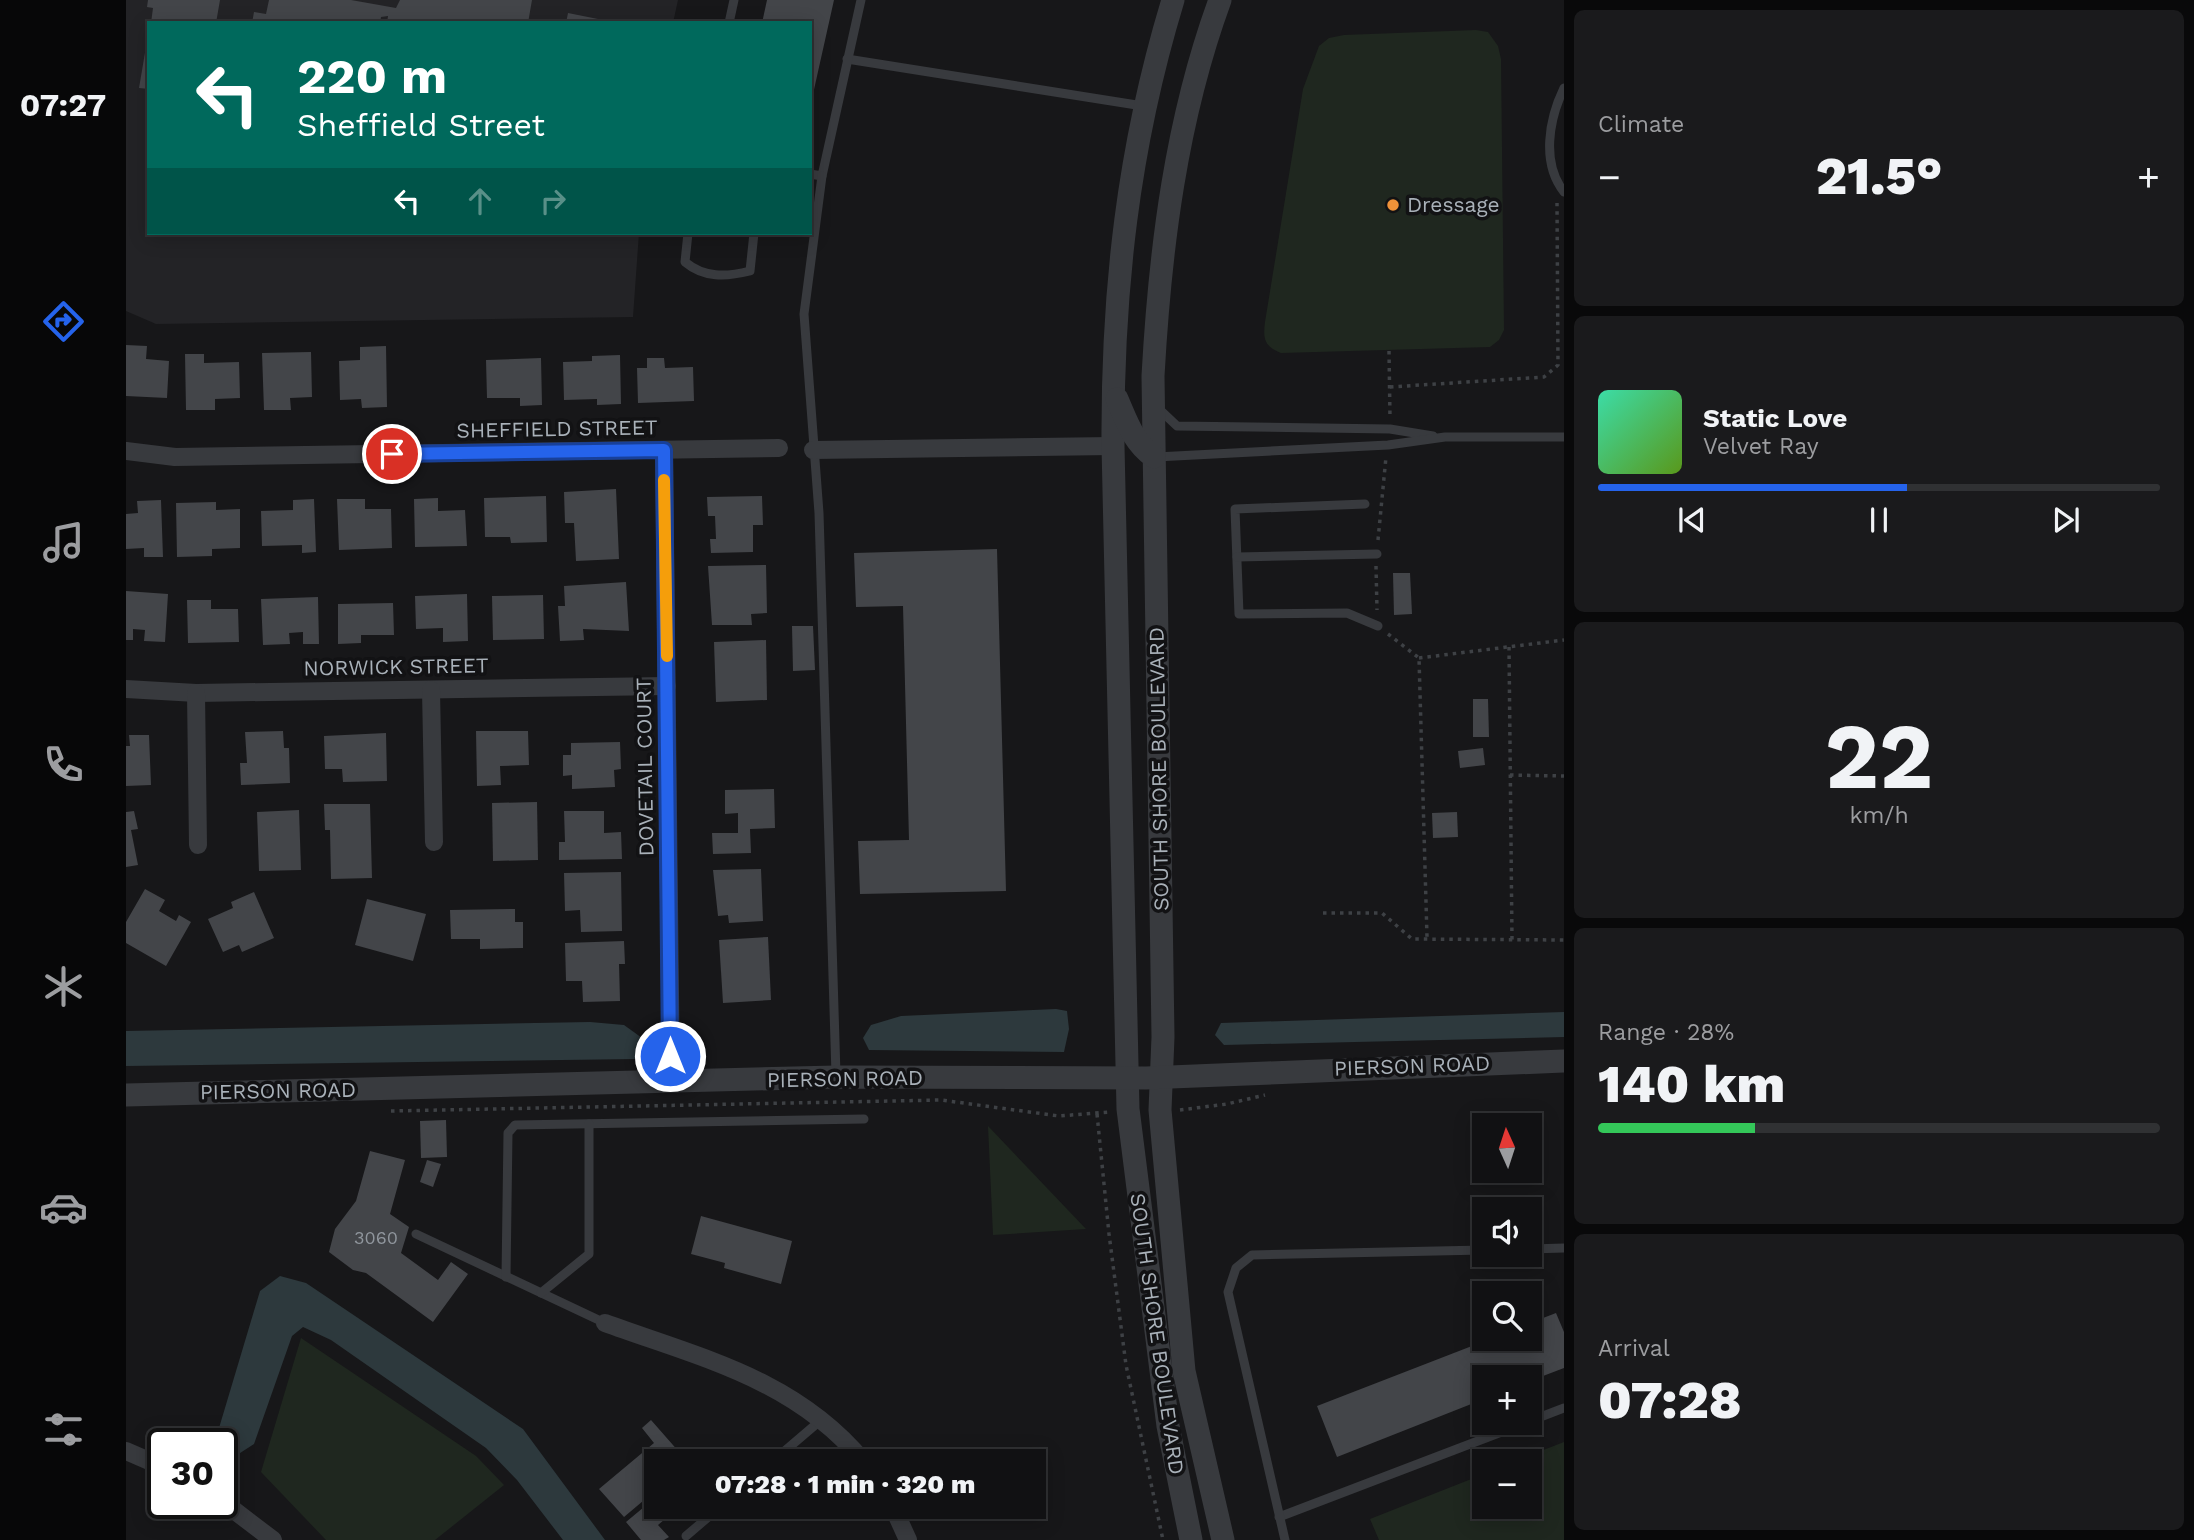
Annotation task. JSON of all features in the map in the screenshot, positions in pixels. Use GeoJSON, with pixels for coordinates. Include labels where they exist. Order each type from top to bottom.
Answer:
{"type":"FeatureCollection","features":[{"type":"Feature","properties":{"kind":"street","name":"SOUTH SHORE BOULEVARD"},"geometry":{"type":"LineString","coordinates":[[1173,0],[1145,106],[1123,229],[1116,286],[1113,446],[1128,1109],[1168,1426],[1191,1540]]}},
{"type":"Feature","properties":{"kind":"street","name":"SOUTH SHORE BOULEVARD"},"geometry":{"type":"LineString","coordinates":[[1220,0],[1188,111],[1173,184],[1157,302],[1154,457],[1160,1110],[1184,1371],[1223,1540]]}},
{"type":"Feature","properties":{"kind":"street"},"geometry":{"type":"LineString","coordinates":[[1113,388],[1132,434],[1141,447],[1154,457]]}},
{"type":"Feature","properties":{"kind":"street"},"geometry":{"type":"LineString","coordinates":[[813,450],[1113,446],[1130,454],[1155,502]]}},
{"type":"Feature","properties":{"kind":"street","name":"SHEFFIELD STREET"},"geometry":{"type":"LineString","coordinates":[[126,451],[175,457],[779,448]]}},
{"type":"Feature","properties":{"kind":"street","name":"DOVETAIL COURT"},"geometry":{"type":"LineString","coordinates":[[664,450],[671,1083]]}},
{"type":"Feature","properties":{"kind":"street","name":"NORWICK STREET"},"geometry":{"type":"LineString","coordinates":[[126,689],[196,693],[667,686]]}},
{"type":"Feature","properties":{"kind":"street"},"geometry":{"type":"LineString","coordinates":[[431,690],[433,842]]}},
{"type":"Feature","properties":{"kind":"street"},"geometry":{"type":"LineString","coordinates":[[196,693],[198,845]]}},
{"type":"Feature","properties":{"kind":"street","name":"PIERSON ROAD"},"geometry":{"type":"LineString","coordinates":[[126,1095],[836,1077],[1128,1078],[1564,1061]]}},
{"type":"Feature","properties":{"kind":"street"},"geometry":{"type":"LineString","coordinates":[[605,1323],[754,1377],[790,1396],[822,1419],[851,1449]]}},
{"type":"Feature","properties":{"kind":"street"},"geometry":{"type":"LineString","coordinates":[[126,1451],[147,1460]]}},
{"type":"Feature","properties":{"kind":"street"},"geometry":{"type":"LineString","coordinates":[[238,1513],[273,1540]]}},
{"type":"Feature","properties":{"kind":"street"},"geometry":{"type":"LineString","coordinates":[[898,1519],[908,1540]]}},
{"type":"Feature","properties":{"kind":"lane"},"geometry":{"type":"LineString","coordinates":[[729,21],[734,0]]}},
{"type":"Feature","properties":{"kind":"lane"},"geometry":{"type":"LineString","coordinates":[[836,1077],[820,513],[804,314],[822,176],[862,0]]}},
{"type":"Feature","properties":{"kind":"lane"},"geometry":{"type":"LineString","coordinates":[[847,59],[1145,106]]}},
{"type":"Feature","properties":{"kind":"lane"},"geometry":{"type":"LineString","coordinates":[[1564,88],[1550,128],[1550,152],[1557,183],[1564,192]]}},
{"type":"Feature","properties":{"kind":"lane"},"geometry":{"type":"LineString","coordinates":[[812,174],[822,176]]}},
{"type":"Feature","properties":{"kind":"lane"},"geometry":{"type":"LineString","coordinates":[[688,235],[685,261],[697,272],[727,276],[750,271],[754,235]]}},
{"type":"Feature","properties":{"kind":"lane"},"geometry":{"type":"LineString","coordinates":[[1154,404],[1177,426],[1390,429],[1445,437]]}},
{"type":"Feature","properties":{"kind":"lane"},"geometry":{"type":"LineString","coordinates":[[1154,457],[1388,445],[1445,437],[1564,437]]}},
{"type":"Feature","properties":{"kind":"lane"},"geometry":{"type":"LineString","coordinates":[[1365,504],[1235,509],[1239,614],[1347,613],[1378,626]]}},
{"type":"Feature","properties":{"kind":"lane"},"geometry":{"type":"LineString","coordinates":[[1237,557],[1377,554]]}},
{"type":"Feature","properties":{"kind":"lane"},"geometry":{"type":"LineString","coordinates":[[506,1277],[510,1128],[864,1119]]}},
{"type":"Feature","properties":{"kind":"lane"},"geometry":{"type":"LineString","coordinates":[[541,1293],[589,1254],[589,1124]]}},
{"type":"Feature","properties":{"kind":"lane"},"geometry":{"type":"LineString","coordinates":[[416,1234],[605,1323]]}},
{"type":"Feature","properties":{"kind":"lane"},"geometry":{"type":"LineString","coordinates":[[1542,1249],[1564,1248]]}},
{"type":"Feature","properties":{"kind":"lane"},"geometry":{"type":"LineString","coordinates":[[1285,1540],[1228,1292],[1236,1268],[1252,1255],[1472,1250]]}},
{"type":"Feature","properties":{"kind":"lane"},"geometry":{"type":"LineString","coordinates":[[1542,1416],[1564,1408]]}},
{"type":"Feature","properties":{"kind":"lane"},"geometry":{"type":"LineString","coordinates":[[787,1449],[822,1419]]}},
{"type":"Feature","properties":{"kind":"lane"},"geometry":{"type":"LineString","coordinates":[[1279,1517],[1493,1435]]}},
{"type":"Feature","properties":{"kind":"lane"},"geometry":{"type":"LineString","coordinates":[[686,1536],[706,1519]]}},
{"type":"Feature","properties":{"kind":"path"},"geometry":{"type":"LineString","coordinates":[[1390,387],[1544,377],[1558,365],[1557,183]]}},
{"type":"Feature","properties":{"kind":"path"},"geometry":{"type":"LineString","coordinates":[[1389,351],[1390,429]]}},
{"type":"Feature","properties":{"kind":"path"},"geometry":{"type":"LineString","coordinates":[[1388,445],[1377,554],[1378,626],[1419,658],[1564,640]]}},
{"type":"Feature","properties":{"kind":"path"},"geometry":{"type":"LineString","coordinates":[[1509,647],[1511,940]]}},
{"type":"Feature","properties":{"kind":"path"},"geometry":{"type":"LineString","coordinates":[[1419,658],[1427,937]]}},
{"type":"Feature","properties":{"kind":"path"},"geometry":{"type":"LineString","coordinates":[[1510,775],[1564,776]]}},
{"type":"Feature","properties":{"kind":"path"},"geometry":{"type":"LineString","coordinates":[[1324,913],[1382,913],[1412,939],[1564,940]]}},
{"type":"Feature","properties":{"kind":"path"},"geometry":{"type":"LineString","coordinates":[[1160,1110],[1192,1110],[1273,1093]]}},
{"type":"Feature","properties":{"kind":"path"},"geometry":{"type":"LineString","coordinates":[[388,1111],[941,1100],[1059,1116],[1128,1109]]}},
{"type":"Feature","properties":{"kind":"path"},"geometry":{"type":"LineString","coordinates":[[1097,1114],[1126,1364],[1163,1540]]}},
{"type":"Feature","properties":{"kind":"shaded area"},"geometry":{"type":"Polygon","coordinates":[[[126,0],[678,0],[673,21],[147,21],[147,235],[639,235],[633,317],[156,324],[126,311],[126,0]]]}},
{"type":"Feature","properties":{"kind":"shaded area","name":"Dressage"},"geometry":{"type":"Polygon","coordinates":[[[1476,30],[1488,32],[1498,46],[1501,59],[1504,330],[1499,340],[1490,347],[1281,353],[1271,348],[1264,333],[1265,322],[1303,89],[1319,46],[1329,38],[1344,35],[1476,30]]]}},
{"type":"Feature","properties":{"kind":"shaded area"},"geometry":{"type":"Polygon","coordinates":[[[1056,1009],[1067,1011],[1069,1029],[1064,1052],[869,1050],[863,1038],[871,1025],[901,1016],[1056,1009]]]}},
{"type":"Feature","properties":{"kind":"shaded area"},"geometry":{"type":"Polygon","coordinates":[[[1564,1012],[1564,1037],[1224,1045],[1215,1035],[1221,1023],[1564,1012]]]}},
{"type":"Feature","properties":{"kind":"shaded area"},"geometry":{"type":"Polygon","coordinates":[[[590,1022],[624,1025],[649,1043],[635,1059],[126,1066],[126,1031],[590,1022]]]}},
{"type":"Feature","properties":{"kind":"shaded area"},"geometry":{"type":"Polygon","coordinates":[[[988,1126],[1086,1229],[993,1235],[988,1126]]]}},
{"type":"Feature","properties":{"kind":"shaded area"},"geometry":{"type":"Polygon","coordinates":[[[280,1276],[306,1283],[523,1429],[605,1540],[563,1540],[517,1480],[486,1448],[331,1340],[303,1327],[292,1336],[254,1444],[238,1454],[238,1428],[219,1428],[260,1291],[280,1276]]]}},
{"type":"Feature","properties":{"kind":"shaded area"},"geometry":{"type":"Polygon","coordinates":[[[301,1338],[476,1456],[504,1485],[435,1540],[326,1540],[261,1472],[301,1338]]]}},
{"type":"Feature","properties":{"kind":"shaded area"},"geometry":{"type":"Polygon","coordinates":[[[1564,1442],[1564,1540],[1379,1540],[1370,1519],[1472,1479],[1472,1519],[1542,1519],[1542,1451],[1564,1442]]]}},
{"type":"Feature","properties":{"kind":"building"},"geometry":{"type":"Polygon","coordinates":[[[148,0],[220,0],[216,21],[151,21],[153,8],[147,7],[148,0]]]}},
{"type":"Feature","properties":{"kind":"building"},"geometry":{"type":"Polygon","coordinates":[[[269,0],[351,0],[396,8],[400,0],[532,0],[528,21],[387,21],[388,16],[381,17],[380,21],[252,21],[254,12],[266,14],[269,0]]]}},
{"type":"Feature","properties":{"kind":"building"},"geometry":{"type":"Polygon","coordinates":[[[767,0],[834,0],[812,99],[812,21],[762,21],[767,0]]]}},
{"type":"Feature","properties":{"kind":"building"},"geometry":{"type":"Polygon","coordinates":[[[568,13],[603,20],[603,21],[566,21],[568,13]]]}},
{"type":"Feature","properties":{"kind":"building"},"geometry":{"type":"Polygon","coordinates":[[[147,41],[147,89],[139,88],[147,41]]]}},
{"type":"Feature","properties":{"kind":"building"},"geometry":{"type":"Polygon","coordinates":[[[126,345],[147,346],[146,359],[169,361],[167,398],[126,396],[126,345]]]}},
{"type":"Feature","properties":{"kind":"building"},"geometry":{"type":"Polygon","coordinates":[[[386,346],[387,407],[362,408],[361,399],[340,400],[339,361],[360,360],[360,347],[386,346]]]}},
{"type":"Feature","properties":{"kind":"building"},"geometry":{"type":"Polygon","coordinates":[[[311,352],[312,397],[290,398],[291,410],[264,410],[262,353],[311,352]]]}},
{"type":"Feature","properties":{"kind":"building"},"geometry":{"type":"Polygon","coordinates":[[[185,354],[204,354],[204,363],[239,362],[240,398],[215,399],[215,410],[186,410],[185,354]]]}},
{"type":"Feature","properties":{"kind":"building"},"geometry":{"type":"Polygon","coordinates":[[[620,355],[621,404],[597,405],[597,399],[564,400],[563,362],[592,361],[592,356],[620,355]]]}},
{"type":"Feature","properties":{"kind":"building"},"geometry":{"type":"Polygon","coordinates":[[[541,358],[542,405],[520,406],[520,398],[487,398],[486,360],[541,358]]]}},
{"type":"Feature","properties":{"kind":"building"},"geometry":{"type":"Polygon","coordinates":[[[647,358],[664,358],[665,368],[693,367],[694,401],[638,403],[637,368],[647,368],[647,358]]]}},
{"type":"Feature","properties":{"kind":"building"},"geometry":{"type":"Polygon","coordinates":[[[616,489],[619,559],[576,561],[574,523],[565,523],[564,492],[616,489]]]}},
{"type":"Feature","properties":{"kind":"building"},"geometry":{"type":"Polygon","coordinates":[[[546,496],[547,542],[511,543],[510,537],[485,537],[484,498],[546,496]]]}},
{"type":"Feature","properties":{"kind":"building"},"geometry":{"type":"Polygon","coordinates":[[[762,496],[763,525],[753,525],[753,552],[711,553],[710,539],[716,539],[715,516],[708,516],[707,497],[762,496]]]}},
{"type":"Feature","properties":{"kind":"building"},"geometry":{"type":"Polygon","coordinates":[[[438,498],[438,511],[465,510],[467,546],[415,547],[414,499],[438,498]]]}},
{"type":"Feature","properties":{"kind":"building"},"geometry":{"type":"Polygon","coordinates":[[[314,499],[316,552],[302,553],[302,545],[262,546],[261,511],[293,510],[293,500],[314,499]]]}},
{"type":"Feature","properties":{"kind":"building"},"geometry":{"type":"Polygon","coordinates":[[[337,499],[365,499],[365,509],[391,509],[392,548],[339,550],[337,499]]]}},
{"type":"Feature","properties":{"kind":"building"},"geometry":{"type":"Polygon","coordinates":[[[161,500],[163,557],[144,557],[144,548],[126,549],[126,514],[138,513],[137,501],[161,500]]]}},
{"type":"Feature","properties":{"kind":"building"},"geometry":{"type":"Polygon","coordinates":[[[216,502],[216,510],[240,509],[240,548],[212,549],[212,556],[177,557],[176,503],[216,502]]]}},
{"type":"Feature","properties":{"kind":"building"},"geometry":{"type":"Polygon","coordinates":[[[997,549],[1006,891],[860,894],[858,841],[909,840],[903,606],[856,607],[854,553],[997,549]]]}},
{"type":"Feature","properties":{"kind":"building"},"geometry":{"type":"Polygon","coordinates":[[[766,565],[767,613],[751,614],[752,625],[712,625],[708,566],[766,565]]]}},
{"type":"Feature","properties":{"kind":"building"},"geometry":{"type":"Polygon","coordinates":[[[1393,573],[1410,573],[1412,614],[1394,615],[1393,573]]]}},
{"type":"Feature","properties":{"kind":"building"},"geometry":{"type":"Polygon","coordinates":[[[626,582],[629,631],[583,629],[584,640],[560,641],[558,606],[565,606],[564,586],[626,582]]]}},
{"type":"Feature","properties":{"kind":"building"},"geometry":{"type":"Polygon","coordinates":[[[126,591],[168,594],[165,642],[144,641],[145,630],[133,629],[133,640],[126,640],[126,591]]]}},
{"type":"Feature","properties":{"kind":"building"},"geometry":{"type":"Polygon","coordinates":[[[467,594],[468,641],[443,642],[443,628],[416,629],[415,596],[467,594]]]}},
{"type":"Feature","properties":{"kind":"building"},"geometry":{"type":"Polygon","coordinates":[[[543,595],[544,639],[493,640],[492,596],[543,595]]]}},
{"type":"Feature","properties":{"kind":"building"},"geometry":{"type":"Polygon","coordinates":[[[318,597],[319,644],[303,644],[303,632],[289,633],[290,644],[263,645],[261,599],[318,597]]]}},
{"type":"Feature","properties":{"kind":"building"},"geometry":{"type":"Polygon","coordinates":[[[187,600],[211,600],[211,609],[238,609],[239,642],[188,643],[187,600]]]}},
{"type":"Feature","properties":{"kind":"building"},"geometry":{"type":"Polygon","coordinates":[[[393,603],[394,635],[361,635],[361,643],[338,644],[338,604],[393,603]]]}},
{"type":"Feature","properties":{"kind":"building"},"geometry":{"type":"Polygon","coordinates":[[[792,626],[813,626],[815,670],[793,671],[792,626]]]}},
{"type":"Feature","properties":{"kind":"building"},"geometry":{"type":"Polygon","coordinates":[[[766,640],[767,700],[716,702],[714,642],[766,640]]]}},
{"type":"Feature","properties":{"kind":"building"},"geometry":{"type":"Polygon","coordinates":[[[1473,699],[1488,699],[1489,737],[1473,737],[1473,699]]]}},
{"type":"Feature","properties":{"kind":"building"},"geometry":{"type":"Polygon","coordinates":[[[283,731],[284,748],[289,748],[290,783],[241,785],[240,763],[247,763],[245,732],[283,731]]]}},
{"type":"Feature","properties":{"kind":"building"},"geometry":{"type":"Polygon","coordinates":[[[476,731],[528,731],[529,765],[500,766],[501,785],[477,786],[476,731]]]}},
{"type":"Feature","properties":{"kind":"building"},"geometry":{"type":"Polygon","coordinates":[[[386,733],[387,781],[343,782],[342,769],[325,769],[324,736],[386,733]]]}},
{"type":"Feature","properties":{"kind":"building"},"geometry":{"type":"Polygon","coordinates":[[[129,735],[149,735],[151,785],[126,786],[126,746],[130,746],[129,735]]]}},
{"type":"Feature","properties":{"kind":"building"},"geometry":{"type":"Polygon","coordinates":[[[620,742],[621,769],[614,770],[615,787],[572,789],[572,775],[563,776],[563,755],[571,755],[571,743],[620,742]]]}},
{"type":"Feature","properties":{"kind":"building"},"geometry":{"type":"Polygon","coordinates":[[[1483,748],[1485,765],[1460,768],[1458,751],[1483,748]]]}},
{"type":"Feature","properties":{"kind":"building"},"geometry":{"type":"Polygon","coordinates":[[[774,789],[775,828],[750,829],[751,853],[713,854],[712,833],[738,833],[738,813],[725,814],[725,790],[774,789]]]}},
{"type":"Feature","properties":{"kind":"building"},"geometry":{"type":"Polygon","coordinates":[[[537,802],[538,860],[493,861],[492,803],[537,802]]]}},
{"type":"Feature","properties":{"kind":"building"},"geometry":{"type":"Polygon","coordinates":[[[324,804],[370,804],[372,878],[331,879],[330,830],[325,830],[324,804]]]}},
{"type":"Feature","properties":{"kind":"building"},"geometry":{"type":"Polygon","coordinates":[[[299,810],[301,870],[259,871],[257,812],[299,810]]]}},
{"type":"Feature","properties":{"kind":"building"},"geometry":{"type":"Polygon","coordinates":[[[134,811],[138,829],[131,830],[138,865],[126,867],[126,812],[134,811]]]}},
{"type":"Feature","properties":{"kind":"building"},"geometry":{"type":"Polygon","coordinates":[[[564,811],[604,811],[604,833],[621,832],[622,859],[559,860],[559,842],[565,842],[564,811]]]}},
{"type":"Feature","properties":{"kind":"building"},"geometry":{"type":"Polygon","coordinates":[[[1457,812],[1458,837],[1433,838],[1432,813],[1457,812]]]}},
{"type":"Feature","properties":{"kind":"building"},"geometry":{"type":"Polygon","coordinates":[[[761,869],[763,921],[729,923],[728,915],[718,916],[713,870],[761,869]]]}},
{"type":"Feature","properties":{"kind":"building"},"geometry":{"type":"Polygon","coordinates":[[[621,872],[622,931],[581,932],[580,910],[565,911],[564,873],[621,872]]]}},
{"type":"Feature","properties":{"kind":"building"},"geometry":{"type":"Polygon","coordinates":[[[145,889],[165,900],[159,911],[176,921],[179,915],[191,922],[166,966],[126,943],[126,922],[145,889]]]}},
{"type":"Feature","properties":{"kind":"building"},"geometry":{"type":"Polygon","coordinates":[[[254,892],[274,938],[242,952],[239,945],[223,952],[208,919],[233,908],[231,902],[254,892]]]}},
{"type":"Feature","properties":{"kind":"building"},"geometry":{"type":"Polygon","coordinates":[[[367,899],[426,914],[413,961],[355,945],[367,899]]]}},
{"type":"Feature","properties":{"kind":"building"},"geometry":{"type":"Polygon","coordinates":[[[515,909],[515,922],[523,922],[523,948],[480,949],[480,939],[451,939],[450,910],[515,909]]]}},
{"type":"Feature","properties":{"kind":"building"},"geometry":{"type":"Polygon","coordinates":[[[768,937],[771,1000],[723,1003],[719,940],[768,937]]]}},
{"type":"Feature","properties":{"kind":"building"},"geometry":{"type":"Polygon","coordinates":[[[624,941],[625,964],[619,964],[620,1001],[583,1002],[582,981],[566,981],[565,943],[624,941]]]}},
{"type":"Feature","properties":{"kind":"building"},"geometry":{"type":"Polygon","coordinates":[[[446,1120],[447,1157],[421,1158],[420,1121],[446,1120]]]}},
{"type":"Feature","properties":{"kind":"building"},"geometry":{"type":"Polygon","coordinates":[[[370,1151],[405,1160],[390,1214],[409,1227],[401,1253],[438,1280],[451,1262],[468,1274],[433,1322],[366,1273],[353,1270],[329,1252],[335,1229],[356,1201],[370,1151]]]}},
{"type":"Feature","properties":{"kind":"building"},"geometry":{"type":"Polygon","coordinates":[[[427,1160],[441,1164],[433,1187],[420,1182],[427,1160]]]}},
{"type":"Feature","properties":{"kind":"building"},"geometry":{"type":"Polygon","coordinates":[[[701,1216],[792,1241],[781,1284],[724,1268],[725,1263],[691,1254],[701,1216]]]}},
{"type":"Feature","properties":{"kind":"building"},"geometry":{"type":"Polygon","coordinates":[[[1556,1313],[1564,1332],[1564,1368],[1542,1376],[1542,1365],[1472,1365],[1472,1404],[1337,1457],[1317,1406],[1472,1346],[1472,1351],[1542,1351],[1542,1318],[1556,1313]]]}},
{"type":"Feature","properties":{"kind":"building"},"geometry":{"type":"Polygon","coordinates":[[[651,1420],[676,1449],[647,1449],[654,1443],[642,1428],[651,1420]]]}},
{"type":"Feature","properties":{"kind":"building"},"geometry":{"type":"Polygon","coordinates":[[[644,1451],[644,1500],[624,1517],[599,1489],[644,1451]]]}},
{"type":"Feature","properties":{"kind":"building"},"geometry":{"type":"Polygon","coordinates":[[[644,1507],[644,1519],[665,1519],[658,1525],[669,1537],[664,1540],[641,1540],[626,1522],[644,1507]]]}},
{"type":"Feature","properties":{"kind":"slow traffic"},"geometry":{"type":"LineString","coordinates":[[664,480],[667,656]]}},
{"type":"Feature","properties":{"kind":"place","name":"Dressage"},"geometry":{"type":"Point","coordinates":[1393,205]}},
{"type":"Feature","properties":{"kind":"route"},"geometry":{"type":"LineString","coordinates":[[392,454],[664,450],[670,1056]]}}]}
